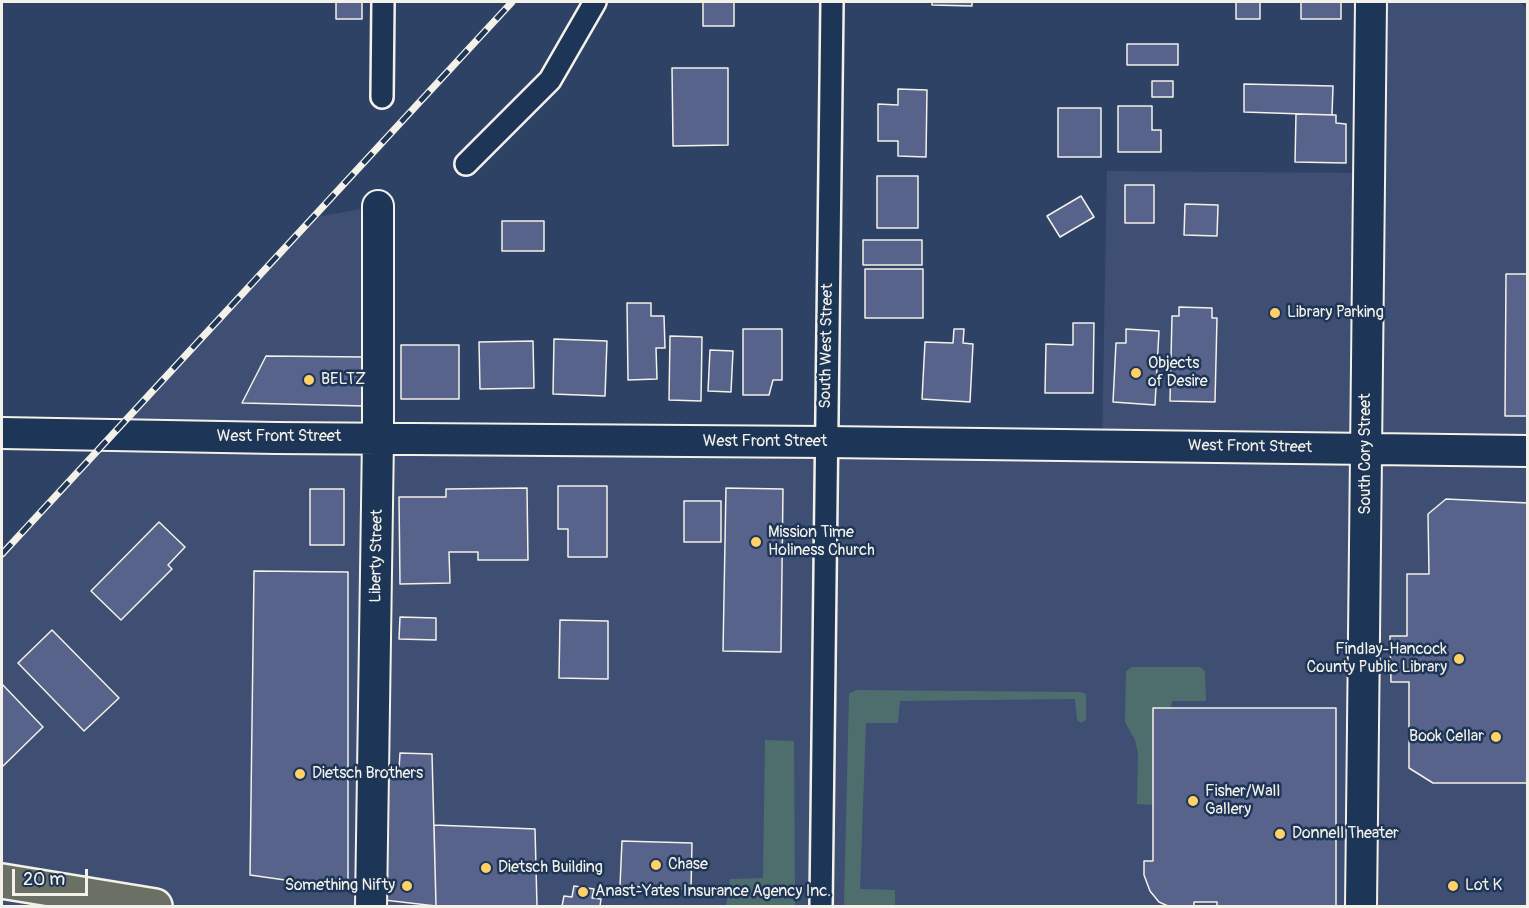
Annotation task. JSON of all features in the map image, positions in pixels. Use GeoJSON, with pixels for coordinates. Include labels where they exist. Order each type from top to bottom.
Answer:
{"type":"FeatureCollection","features":[{"type":"Feature","properties":{"kind":"highway"},"geometry":{"type":"LineString","coordinates":[[2,881],[155,906]]}},
{"type":"Feature","properties":{"kind":"street"},"geometry":{"type":"LineString","coordinates":[[382,97],[383,2]]}},
{"type":"Feature","properties":{"kind":"street"},"geometry":{"type":"LineString","coordinates":[[466,164],[550,80],[595,2]]}},
{"type":"Feature","properties":{"kind":"street","name":"South West Street"},"geometry":{"type":"LineString","coordinates":[[821,906],[832,2]]}},
{"type":"Feature","properties":{"kind":"street","name":"South Cory Street"},"geometry":{"type":"LineString","coordinates":[[1361,906],[1371,2]]}},
{"type":"Feature","properties":{"kind":"street","name":"Liberty Street"},"geometry":{"type":"LineString","coordinates":[[371,906],[378,438],[378,206]]}},
{"type":"Feature","properties":{"kind":"street","name":"West Front Street"},"geometry":{"type":"LineString","coordinates":[[2,433],[1527,451]]}},
{"type":"Feature","properties":{"kind":"shaded area"},"geometry":{"type":"Polygon","coordinates":[[[1371,2],[1519,2],[1527,9],[1527,906],[2,906],[2,554],[312,218],[378,206],[378,437],[1102,446],[1107,171],[1370,173],[1371,2]]]}},
{"type":"Feature","properties":{"kind":"green space"},"geometry":{"type":"Polygon","coordinates":[[[1132,667],[1200,667],[1205,671],[1206,701],[1172,701],[1153,805],[1137,804],[1138,753],[1135,740],[1125,722],[1126,671],[1132,667]]]}},
{"type":"Feature","properties":{"kind":"green space"},"geometry":{"type":"Polygon","coordinates":[[[856,690],[1080,692],[1086,694],[1086,720],[1081,723],[1077,720],[1075,699],[900,701],[898,723],[866,723],[860,889],[895,890],[895,906],[844,906],[849,694],[856,690]]]}},
{"type":"Feature","properties":{"kind":"green space"},"geometry":{"type":"Polygon","coordinates":[[[765,740],[794,741],[795,906],[726,906],[730,879],[763,878],[765,740]]]}},
{"type":"Feature","properties":{"kind":"building"},"geometry":{"type":"Polygon","coordinates":[[[336,2],[362,2],[362,19],[336,19],[336,2]]]}},
{"type":"Feature","properties":{"kind":"building"},"geometry":{"type":"Polygon","coordinates":[[[703,2],[734,2],[734,26],[703,26],[703,2]]]}},
{"type":"Feature","properties":{"kind":"building"},"geometry":{"type":"Polygon","coordinates":[[[932,2],[972,2],[972,6],[932,5],[932,2]]]}},
{"type":"Feature","properties":{"kind":"building"},"geometry":{"type":"Polygon","coordinates":[[[1236,2],[1260,2],[1260,19],[1236,19],[1236,2]]]}},
{"type":"Feature","properties":{"kind":"building"},"geometry":{"type":"Polygon","coordinates":[[[1301,2],[1341,2],[1341,19],[1301,19],[1301,2]]]}},
{"type":"Feature","properties":{"kind":"building"},"geometry":{"type":"Polygon","coordinates":[[[1127,44],[1178,44],[1178,65],[1127,65],[1127,44]]]}},
{"type":"Feature","properties":{"kind":"building"},"geometry":{"type":"Polygon","coordinates":[[[672,68],[728,68],[728,145],[673,146],[672,68]]]}},
{"type":"Feature","properties":{"kind":"building"},"geometry":{"type":"Polygon","coordinates":[[[1152,81],[1173,81],[1173,97],[1152,97],[1152,81]]]}},
{"type":"Feature","properties":{"kind":"building"},"geometry":{"type":"Polygon","coordinates":[[[1244,84],[1333,86],[1332,115],[1244,112],[1244,84]]]}},
{"type":"Feature","properties":{"kind":"building"},"geometry":{"type":"Polygon","coordinates":[[[898,89],[927,90],[926,157],[898,156],[898,141],[878,141],[878,104],[898,105],[898,89]]]}},
{"type":"Feature","properties":{"kind":"building"},"geometry":{"type":"Polygon","coordinates":[[[1118,106],[1152,106],[1152,130],[1161,130],[1161,152],[1118,152],[1118,106]]]}},
{"type":"Feature","properties":{"kind":"building"},"geometry":{"type":"Polygon","coordinates":[[[1058,108],[1101,108],[1101,157],[1058,157],[1058,108]]]}},
{"type":"Feature","properties":{"kind":"building"},"geometry":{"type":"Polygon","coordinates":[[[1296,114],[1336,115],[1336,123],[1346,124],[1346,163],[1295,162],[1296,114]]]}},
{"type":"Feature","properties":{"kind":"building"},"geometry":{"type":"Polygon","coordinates":[[[877,176],[918,176],[918,228],[877,228],[877,176]]]}},
{"type":"Feature","properties":{"kind":"building"},"geometry":{"type":"Polygon","coordinates":[[[1125,185],[1154,185],[1154,223],[1125,223],[1125,185]]]}},
{"type":"Feature","properties":{"kind":"building"},"geometry":{"type":"Polygon","coordinates":[[[1081,196],[1094,217],[1060,237],[1047,216],[1081,196]]]}},
{"type":"Feature","properties":{"kind":"building"},"geometry":{"type":"Polygon","coordinates":[[[1185,204],[1218,205],[1217,236],[1184,235],[1185,204]]]}},
{"type":"Feature","properties":{"kind":"building"},"geometry":{"type":"Polygon","coordinates":[[[502,221],[544,221],[544,251],[502,251],[502,221]]]}},
{"type":"Feature","properties":{"kind":"building"},"geometry":{"type":"Polygon","coordinates":[[[863,240],[922,240],[922,265],[863,265],[863,240]]]}},
{"type":"Feature","properties":{"kind":"building"},"geometry":{"type":"Polygon","coordinates":[[[865,269],[923,269],[923,318],[865,318],[865,269]]]}},
{"type":"Feature","properties":{"kind":"building"},"geometry":{"type":"Polygon","coordinates":[[[1506,274],[1528,274],[1528,416],[1505,416],[1506,274]]]}},
{"type":"Feature","properties":{"kind":"building"},"geometry":{"type":"Polygon","coordinates":[[[627,303],[651,303],[651,316],[664,316],[665,348],[656,348],[657,379],[628,380],[627,303]]]}},
{"type":"Feature","properties":{"kind":"building"},"geometry":{"type":"Polygon","coordinates":[[[1179,307],[1212,308],[1212,318],[1217,318],[1215,402],[1170,401],[1172,316],[1179,316],[1179,307]]]}},
{"type":"Feature","properties":{"kind":"building"},"geometry":{"type":"Polygon","coordinates":[[[1073,323],[1094,323],[1093,393],[1045,393],[1046,344],[1073,345],[1073,323]]]}},
{"type":"Feature","properties":{"kind":"building"},"geometry":{"type":"Polygon","coordinates":[[[743,329],[782,329],[782,380],[773,380],[769,395],[743,395],[743,329]]]}},
{"type":"Feature","properties":{"kind":"building"},"geometry":{"type":"Polygon","coordinates":[[[954,329],[964,329],[963,343],[973,344],[970,402],[922,399],[925,342],[953,343],[954,329]]]}},
{"type":"Feature","properties":{"kind":"building","name":"Objects of Desire"},"geometry":{"type":"Polygon","coordinates":[[[1126,329],[1159,331],[1155,405],[1113,402],[1116,343],[1126,343],[1126,329]]]}},
{"type":"Feature","properties":{"kind":"building"},"geometry":{"type":"Polygon","coordinates":[[[670,336],[702,337],[701,401],[669,400],[670,336]]]}},
{"type":"Feature","properties":{"kind":"building"},"geometry":{"type":"Polygon","coordinates":[[[554,339],[607,341],[605,396],[553,394],[554,339]]]}},
{"type":"Feature","properties":{"kind":"building"},"geometry":{"type":"Polygon","coordinates":[[[533,341],[534,388],[480,389],[479,342],[533,341]]]}},
{"type":"Feature","properties":{"kind":"building"},"geometry":{"type":"Polygon","coordinates":[[[401,345],[459,345],[459,399],[401,399],[401,345]]]}},
{"type":"Feature","properties":{"kind":"building"},"geometry":{"type":"Polygon","coordinates":[[[710,350],[733,351],[731,392],[708,391],[710,350]]]}},
{"type":"Feature","properties":{"kind":"building","name":"BELTZ"},"geometry":{"type":"Polygon","coordinates":[[[266,356],[365,357],[365,406],[242,403],[266,356]]]}},
{"type":"Feature","properties":{"kind":"building"},"geometry":{"type":"Polygon","coordinates":[[[558,486],[607,486],[607,557],[568,557],[568,529],[558,529],[558,486]]]}},
{"type":"Feature","properties":{"kind":"building"},"geometry":{"type":"Polygon","coordinates":[[[527,488],[528,560],[478,560],[478,552],[449,552],[450,583],[400,584],[399,497],[446,497],[446,489],[527,488]]]}},
{"type":"Feature","properties":{"kind":"building"},"geometry":{"type":"Polygon","coordinates":[[[726,488],[783,489],[781,652],[723,651],[726,488]]]}},
{"type":"Feature","properties":{"kind":"building"},"geometry":{"type":"Polygon","coordinates":[[[310,489],[344,489],[344,545],[310,545],[310,489]]]}},
{"type":"Feature","properties":{"kind":"building","name":"Findlay-Hancock County Public Library"},"geometry":{"type":"Polygon","coordinates":[[[1446,499],[1528,503],[1528,783],[1433,783],[1409,768],[1409,682],[1391,682],[1390,636],[1407,636],[1407,574],[1429,574],[1428,514],[1446,499]]]}},
{"type":"Feature","properties":{"kind":"building"},"geometry":{"type":"Polygon","coordinates":[[[684,501],[721,501],[721,542],[684,542],[684,501]]]}},
{"type":"Feature","properties":{"kind":"building"},"geometry":{"type":"Polygon","coordinates":[[[159,522],[185,547],[168,565],[172,569],[121,620],[91,591],[159,522]]]}},
{"type":"Feature","properties":{"kind":"building","name":"Dietsch Brothers"},"geometry":{"type":"Polygon","coordinates":[[[254,571],[348,572],[348,889],[250,875],[254,571]]]}},
{"type":"Feature","properties":{"kind":"building"},"geometry":{"type":"Polygon","coordinates":[[[400,617],[436,618],[436,640],[399,639],[400,617]]]}},
{"type":"Feature","properties":{"kind":"building"},"geometry":{"type":"Polygon","coordinates":[[[560,620],[608,621],[608,679],[559,678],[560,620]]]}},
{"type":"Feature","properties":{"kind":"building"},"geometry":{"type":"Polygon","coordinates":[[[52,630],[119,698],[84,731],[18,663],[52,630]]]}},
{"type":"Feature","properties":{"kind":"building"},"geometry":{"type":"Polygon","coordinates":[[[2,684],[43,727],[2,767],[2,684]]]}},
{"type":"Feature","properties":{"kind":"building"},"geometry":{"type":"Polygon","coordinates":[[[1153,708],[1336,708],[1336,906],[1217,906],[1217,902],[1194,902],[1194,906],[1168,906],[1159,902],[1150,891],[1144,875],[1144,861],[1153,861],[1153,708]]]}},
{"type":"Feature","properties":{"kind":"building"},"geometry":{"type":"Polygon","coordinates":[[[400,753],[432,754],[436,906],[384,900],[387,769],[399,769],[400,753]]]}},
{"type":"Feature","properties":{"kind":"building","name":"Dietsch Building"},"geometry":{"type":"Polygon","coordinates":[[[434,825],[535,829],[537,906],[436,906],[434,825]]]}},
{"type":"Feature","properties":{"kind":"building","name":"Chase"},"geometry":{"type":"Polygon","coordinates":[[[622,841],[692,843],[691,889],[620,886],[622,841]]]}},
{"type":"Feature","properties":{"kind":"building","name":"Anast-Yates Insurance Agency Inc."},"geometry":{"type":"Polygon","coordinates":[[[574,886],[594,889],[592,898],[601,899],[600,906],[562,906],[564,896],[572,897],[574,886]]]}},
{"type":"Feature","properties":{"kind":"railway"},"geometry":{"type":"LineString","coordinates":[[2,554],[512,2]]}},
{"type":"Feature","properties":{"kind":"place","name":"Library Parking"},"geometry":{"type":"Point","coordinates":[1275,313]}},
{"type":"Feature","properties":{"kind":"place","name":"Objects of Desire"},"geometry":{"type":"Point","coordinates":[1136,373]}},
{"type":"Feature","properties":{"kind":"place","name":"BELTZ"},"geometry":{"type":"Point","coordinates":[309,380]}},
{"type":"Feature","properties":{"kind":"place","name":"Mission Time Holiness Church"},"geometry":{"type":"Point","coordinates":[756,542]}},
{"type":"Feature","properties":{"kind":"place","name":"Findlay-Hancock County Public Library"},"geometry":{"type":"Point","coordinates":[1459,659]}},
{"type":"Feature","properties":{"kind":"place","name":"Book Cellar"},"geometry":{"type":"Point","coordinates":[1496,737]}},
{"type":"Feature","properties":{"kind":"place","name":"Dietsch Brothers"},"geometry":{"type":"Point","coordinates":[300,774]}},
{"type":"Feature","properties":{"kind":"place","name":"Fisher/Wall Gallery"},"geometry":{"type":"Point","coordinates":[1193,801]}},
{"type":"Feature","properties":{"kind":"place","name":"Donnell Theater"},"geometry":{"type":"Point","coordinates":[1280,834]}},
{"type":"Feature","properties":{"kind":"place","name":"Chase"},"geometry":{"type":"Point","coordinates":[656,865]}},
{"type":"Feature","properties":{"kind":"place","name":"Dietsch Building"},"geometry":{"type":"Point","coordinates":[486,868]}},
{"type":"Feature","properties":{"kind":"place","name":"Something Nifty"},"geometry":{"type":"Point","coordinates":[407,886]}},
{"type":"Feature","properties":{"kind":"place","name":"Lot K"},"geometry":{"type":"Point","coordinates":[1453,886]}},
{"type":"Feature","properties":{"kind":"place","name":"Anast-Yates Insurance Agency Inc."},"geometry":{"type":"Point","coordinates":[583,892]}}]}
